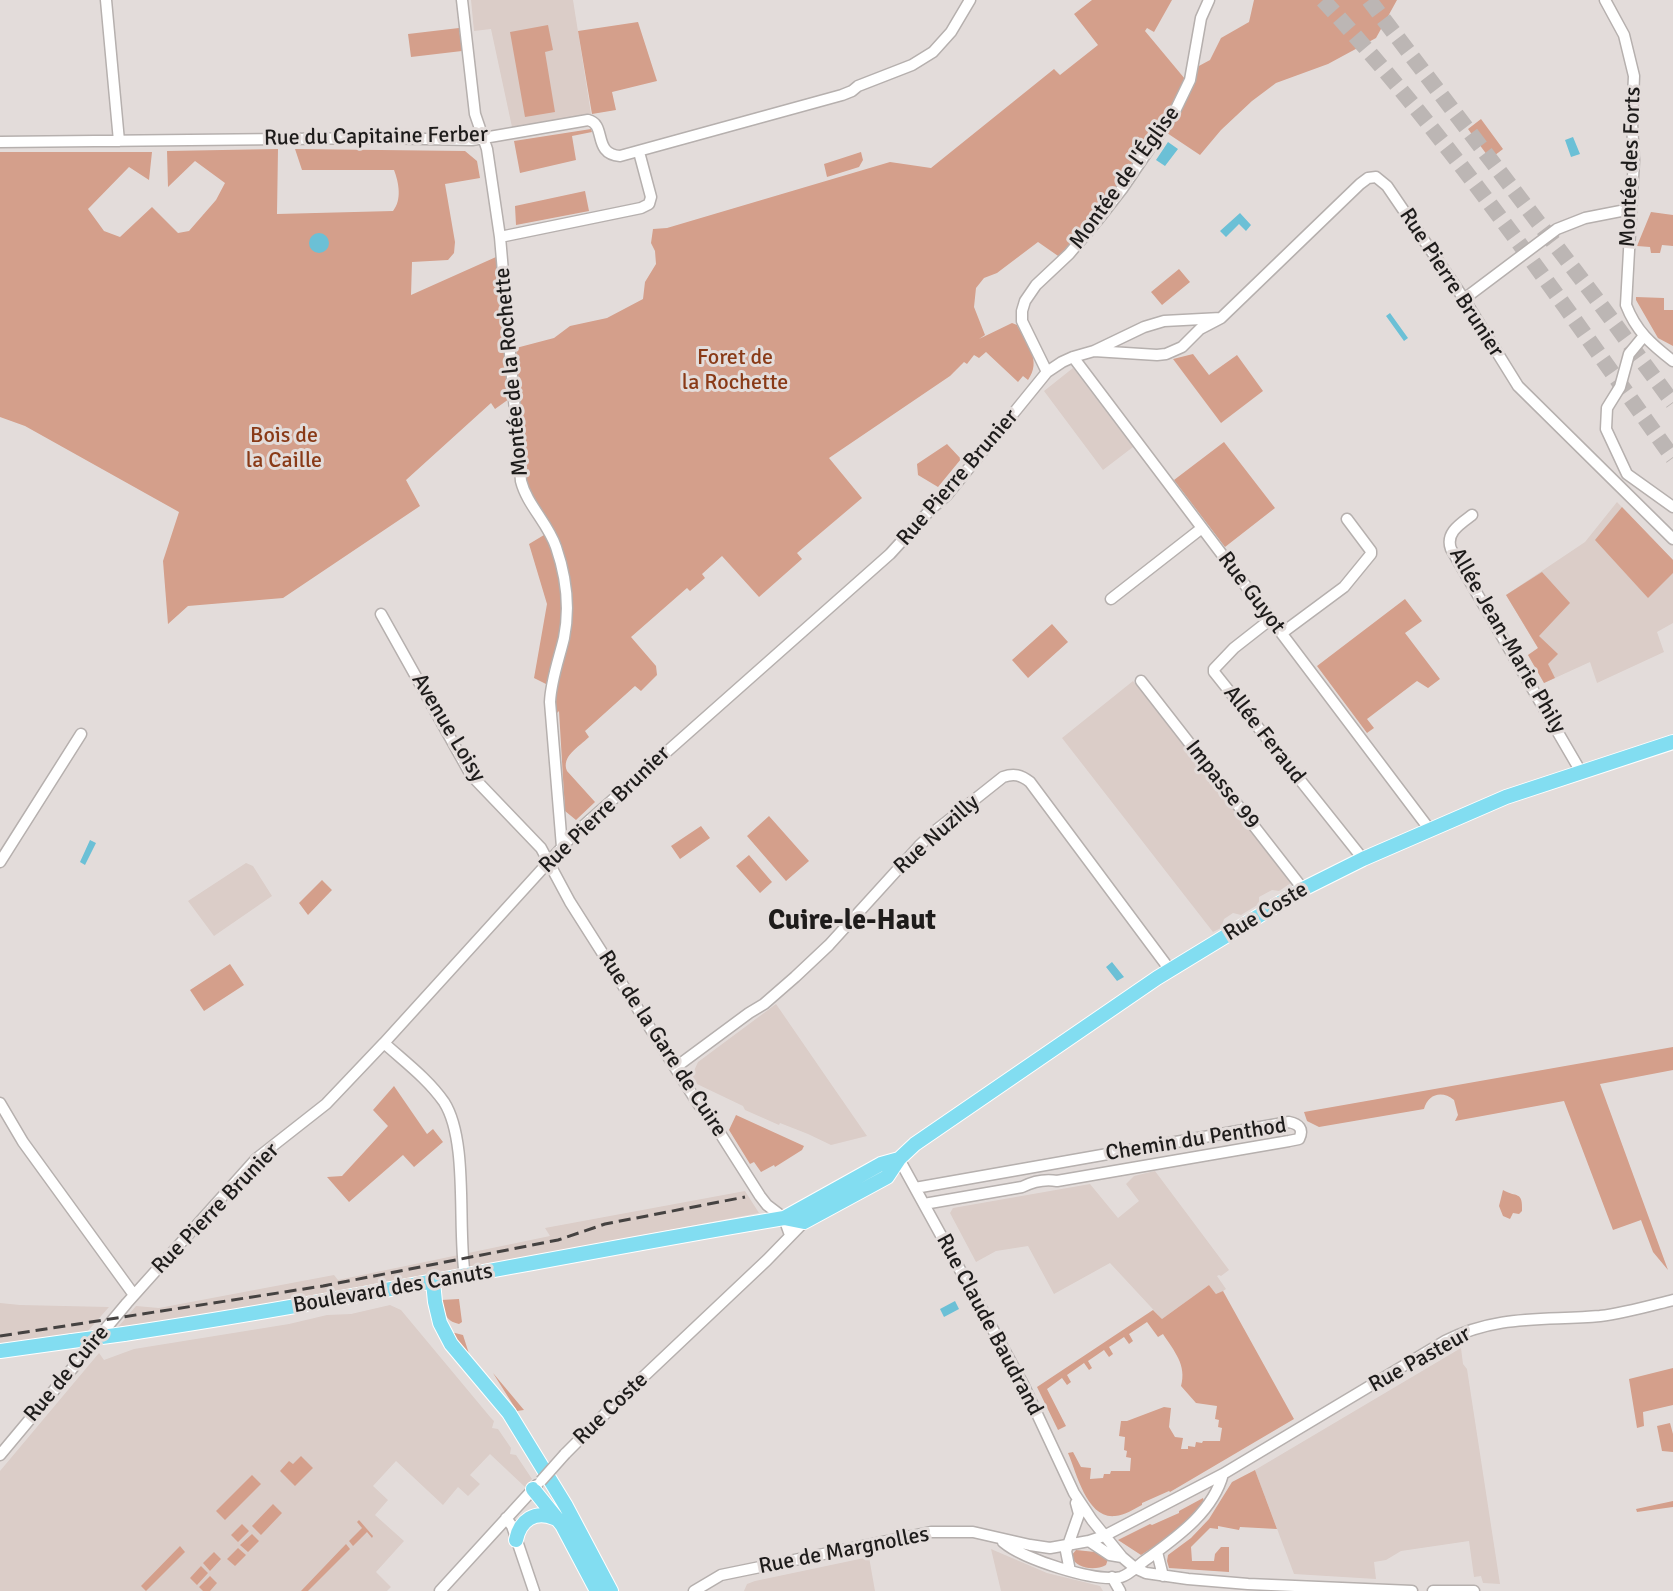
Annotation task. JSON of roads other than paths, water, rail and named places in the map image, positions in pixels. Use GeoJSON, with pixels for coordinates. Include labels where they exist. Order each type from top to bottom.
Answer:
{"type":"FeatureCollection","features":[{"type":"Feature","properties":{"kind":"main road","name":"Rue Coste"},"geometry":{"type":"LineString","coordinates":[[804,1221],[887,1178],[899,1159],[908,1150],[1170,970],[1303,889],[1363,859],[1506,798],[1673,742]]}},
{"type":"Feature","properties":{"kind":"main road","name":"Rue Coste"},"geometry":{"type":"LineString","coordinates":[[784,1218],[881,1164],[899,1159]]}},
{"type":"Feature","properties":{"kind":"main road","name":"Boulevard des Canuts"},"geometry":{"type":"LineString","coordinates":[[0,1351],[124,1334],[433,1282],[784,1218]]}},
{"type":"Feature","properties":{"kind":"main road"},"geometry":{"type":"LineString","coordinates":[[784,1218],[804,1221]]}},
{"type":"Feature","properties":{"kind":"main road"},"geometry":{"type":"LineString","coordinates":[[433,1282],[435,1302],[446,1335],[486,1388],[561,1506],[604,1591]]}},
{"type":"Feature","properties":{"kind":"main road"},"geometry":{"type":"LineString","coordinates":[[486,1388],[509,1413],[539,1461],[566,1506],[611,1591]]}},
{"type":"Feature","properties":{"kind":"main road"},"geometry":{"type":"LineString","coordinates":[[537,1485],[554,1518],[562,1525],[597,1591]]}},
{"type":"Feature","properties":{"kind":"main road"},"geometry":{"type":"LineString","coordinates":[[516,1540],[520,1527],[532,1517],[542,1514],[554,1518]]}},
{"type":"Feature","properties":{"kind":"street"},"geometry":{"type":"LineString","coordinates":[[106,0],[118,141]]}},
{"type":"Feature","properties":{"kind":"street","name":"Montée de la Rochette"},"geometry":{"type":"LineString","coordinates":[[462,0],[475,114],[487,149],[501,237],[522,481],[525,493],[556,547],[568,603],[564,636],[550,702],[562,847]]}},
{"type":"Feature","properties":{"kind":"street","name":"Rue du Capitaine Ferber"},"geometry":{"type":"LineString","coordinates":[[0,142],[379,138],[472,140],[588,120],[597,125],[601,145],[612,155],[620,156],[842,95],[858,86],[912,65],[942,44],[970,0]]}},
{"type":"Feature","properties":{"kind":"street","name":"Montée de l'Église"},"geometry":{"type":"LineString","coordinates":[[1047,372],[1022,321],[1025,301],[1036,285],[1069,254],[1108,207],[1175,111],[1190,80],[1201,18],[1209,0]]}},
{"type":"Feature","properties":{"kind":"street","name":"Montée des Forts"},"geometry":{"type":"LineString","coordinates":[[1605,0],[1624,35],[1635,76],[1632,123],[1634,160],[1626,305],[1643,337],[1673,361]]}},
{"type":"Feature","properties":{"kind":"street"},"geometry":{"type":"LineString","coordinates":[[501,237],[640,208],[649,204],[651,196],[639,152]]}},
{"type":"Feature","properties":{"kind":"street","name":"Rue Pierre Brunier"},"geometry":{"type":"LineString","coordinates":[[1094,351],[1166,354],[1182,347],[1200,329],[1224,315],[1360,184],[1368,178],[1376,177],[1388,186],[1464,299],[1518,386],[1673,539]]}},
{"type":"Feature","properties":{"kind":"street"},"geometry":{"type":"LineString","coordinates":[[1464,299],[1557,229],[1585,218],[1631,209]]}},
{"type":"Feature","properties":{"kind":"street","name":"Rue Pierre Brunier"},"geometry":{"type":"LineString","coordinates":[[134,1295],[256,1159],[326,1104],[579,829],[890,554],[947,495],[1047,372],[1062,362],[1094,351],[1144,327],[1164,321],[1224,315]]}},
{"type":"Feature","properties":{"kind":"street"},"geometry":{"type":"LineString","coordinates":[[1643,337],[1629,354],[1620,387],[1607,408],[1606,429],[1624,469],[1635,481],[1673,507]]}},
{"type":"Feature","properties":{"kind":"street","name":"Rue Guyot"},"geometry":{"type":"LineString","coordinates":[[1073,357],[1430,830]]}},
{"type":"Feature","properties":{"kind":"street","name":"Allée Jean-Marie Phily"},"geometry":{"type":"LineString","coordinates":[[1472,515],[1453,531],[1449,544],[1450,549],[1581,772]]}},
{"type":"Feature","properties":{"kind":"street"},"geometry":{"type":"LineString","coordinates":[[1282,633],[1344,587],[1371,554],[1347,519]]}},
{"type":"Feature","properties":{"kind":"street"},"geometry":{"type":"LineString","coordinates":[[1111,599],[1202,528]]}},
{"type":"Feature","properties":{"kind":"street","name":"Avenue Loisy"},"geometry":{"type":"LineString","coordinates":[[381,614],[471,775],[541,848],[550,862]]}},
{"type":"Feature","properties":{"kind":"street","name":"Allée Feraud"},"geometry":{"type":"LineString","coordinates":[[1271,619],[1234,648],[1214,669],[1214,672],[1363,859]]}},
{"type":"Feature","properties":{"kind":"street","name":"Impasse 99"},"geometry":{"type":"LineString","coordinates":[[1141,681],[1303,889]]}},
{"type":"Feature","properties":{"kind":"street"},"geometry":{"type":"LineString","coordinates":[[0,862],[81,734]]}},
{"type":"Feature","properties":{"kind":"street","name":"Rue Nuzilly"},"geometry":{"type":"LineString","coordinates":[[675,1067],[764,1004],[788,984],[823,952],[935,831],[1003,777],[1009,775],[1024,777],[1030,782],[1170,970]]}},
{"type":"Feature","properties":{"kind":"street","name":"Rue de la Gare de Cuire"},"geometry":{"type":"LineString","coordinates":[[550,862],[570,902],[675,1067],[760,1196],[767,1205],[784,1218]]}},
{"type":"Feature","properties":{"kind":"street"},"geometry":{"type":"LineString","coordinates":[[384,1043],[433,1088],[451,1116],[458,1152],[465,1276]]}},
{"type":"Feature","properties":{"kind":"street"},"geometry":{"type":"LineString","coordinates":[[1,1106],[23,1142],[134,1295]]}},
{"type":"Feature","properties":{"kind":"street","name":"Chemin du Penthod"},"geometry":{"type":"LineString","coordinates":[[915,1188],[1289,1122],[1297,1124],[1302,1133],[1299,1139],[1290,1141],[1057,1181],[1029,1183],[1022,1187],[924,1204]]}},
{"type":"Feature","properties":{"kind":"street","name":"Rue Claude Baudrand"},"geometry":{"type":"LineString","coordinates":[[899,1159],[1024,1386],[1074,1493],[1104,1536]]}},
{"type":"Feature","properties":{"kind":"street"},"geometry":{"type":"LineString","coordinates":[[784,1218],[790,1235]]}},
{"type":"Feature","properties":{"kind":"street","name":"Rue Coste"},"geometry":{"type":"LineString","coordinates":[[440,1591],[566,1454],[767,1260],[804,1221]]}},
{"type":"Feature","properties":{"kind":"street","name":"Rue de Cuire"},"geometry":{"type":"LineString","coordinates":[[0,1455],[134,1295]]}},
{"type":"Feature","properties":{"kind":"street","name":"Rue Pasteur"},"geometry":{"type":"LineString","coordinates":[[1104,1536],[1223,1474],[1445,1341],[1465,1332],[1513,1321],[1602,1316],[1673,1300]]}},
{"type":"Feature","properties":{"kind":"street"},"geometry":{"type":"LineString","coordinates":[[1135,1568],[1197,1519],[1221,1482],[1223,1474]]}},
{"type":"Feature","properties":{"kind":"street","name":"Rue Claude Baudrand"},"geometry":{"type":"LineString","coordinates":[[1067,1545],[1079,1514],[1074,1493]]}},
{"type":"Feature","properties":{"kind":"street"},"geometry":{"type":"LineString","coordinates":[[506,1518],[510,1521],[534,1591]]}},
{"type":"Feature","properties":{"kind":"street","name":"Rue de Margnolles"},"geometry":{"type":"LineString","coordinates":[[694,1591],[721,1575],[931,1532],[974,1532],[1050,1548],[1104,1536]]}},
{"type":"Feature","properties":{"kind":"street"},"geometry":{"type":"LineString","coordinates":[[1104,1536],[1122,1557],[1135,1568],[1146,1573],[1248,1584],[1412,1591]]}},
{"type":"Feature","properties":{"kind":"street","name":"Rue de Margnolles"},"geometry":{"type":"LineString","coordinates":[[998,1538],[1023,1555],[1070,1571],[1121,1577],[1135,1568]]}},
{"type":"Feature","properties":{"kind":"street"},"geometry":{"type":"LineString","coordinates":[[1089,1541],[1110,1555],[1122,1557]]}},
{"type":"Feature","properties":{"kind":"street"},"geometry":{"type":"LineString","coordinates":[[1067,1545],[1066,1560],[1070,1571]]}},
{"type":"Feature","properties":{"kind":"street"},"geometry":{"type":"LineString","coordinates":[[1157,1552],[1163,1576]]}},
{"type":"Feature","properties":{"kind":"street"},"geometry":{"type":"LineString","coordinates":[[1112,1577],[1120,1591]]}},
{"type":"Feature","properties":{"kind":"street"},"geometry":{"type":"LineString","coordinates":[[1433,1591],[1474,1591]]}},
{"type":"Feature","properties":{"kind":"water"},"geometry":{"type":"Polygon","coordinates":[[[1573,137],[1580,154],[1571,157],[1565,140],[1573,137]]]}},
{"type":"Feature","properties":{"kind":"water"},"geometry":{"type":"Polygon","coordinates":[[[1168,142],[1178,149],[1165,166],[1156,160],[1168,142]]]}},
{"type":"Feature","properties":{"kind":"water"},"geometry":{"type":"Polygon","coordinates":[[[1240,213],[1251,225],[1246,231],[1239,224],[1226,237],[1220,231],[1240,213]]]}},
{"type":"Feature","properties":{"kind":"water"},"geometry":{"type":"Polygon","coordinates":[[[315,233],[323,233],[329,239],[329,247],[323,253],[315,253],[309,247],[309,239],[315,233]]]}},
{"type":"Feature","properties":{"kind":"water"},"geometry":{"type":"Polygon","coordinates":[[[1390,313],[1408,338],[1404,341],[1386,316],[1390,313]]]}},
{"type":"Feature","properties":{"kind":"water"},"geometry":{"type":"Polygon","coordinates":[[[90,840],[96,843],[85,865],[80,862],[90,840]]]}},
{"type":"Feature","properties":{"kind":"water"},"geometry":{"type":"Polygon","coordinates":[[[1112,962],[1124,977],[1117,981],[1106,967],[1112,962]]]}},
{"type":"Feature","properties":{"kind":"water"},"geometry":{"type":"Polygon","coordinates":[[[955,1301],[959,1309],[944,1317],[940,1309],[955,1301]]]}},
{"type":"Feature","properties":{"kind":"tunnel"},"geometry":{"type":"LineString","coordinates":[[1323,0],[1371,54],[1461,166],[1673,458]]}},
{"type":"Feature","properties":{"kind":"tunnel"},"geometry":{"type":"LineString","coordinates":[[1369,0],[1673,403]]}},
{"type":"Feature","properties":{"kind":"railway"},"geometry":{"type":"LineString","coordinates":[[0,1336],[323,1286],[558,1240],[605,1224],[745,1197]]}},
{"type":"Feature","properties":{"kind":"district","name":"Cuire-le-Haut"},"geometry":{"type":"Point","coordinates":[852,922]}},
{"type":"Feature","properties":{"kind":"park label","name":"Foret de la Rochette"},"geometry":{"type":"Point","coordinates":[735,370]}},
{"type":"Feature","properties":{"kind":"park label","name":"Bois de la Caille"},"geometry":{"type":"Point","coordinates":[284,449]}}]}
